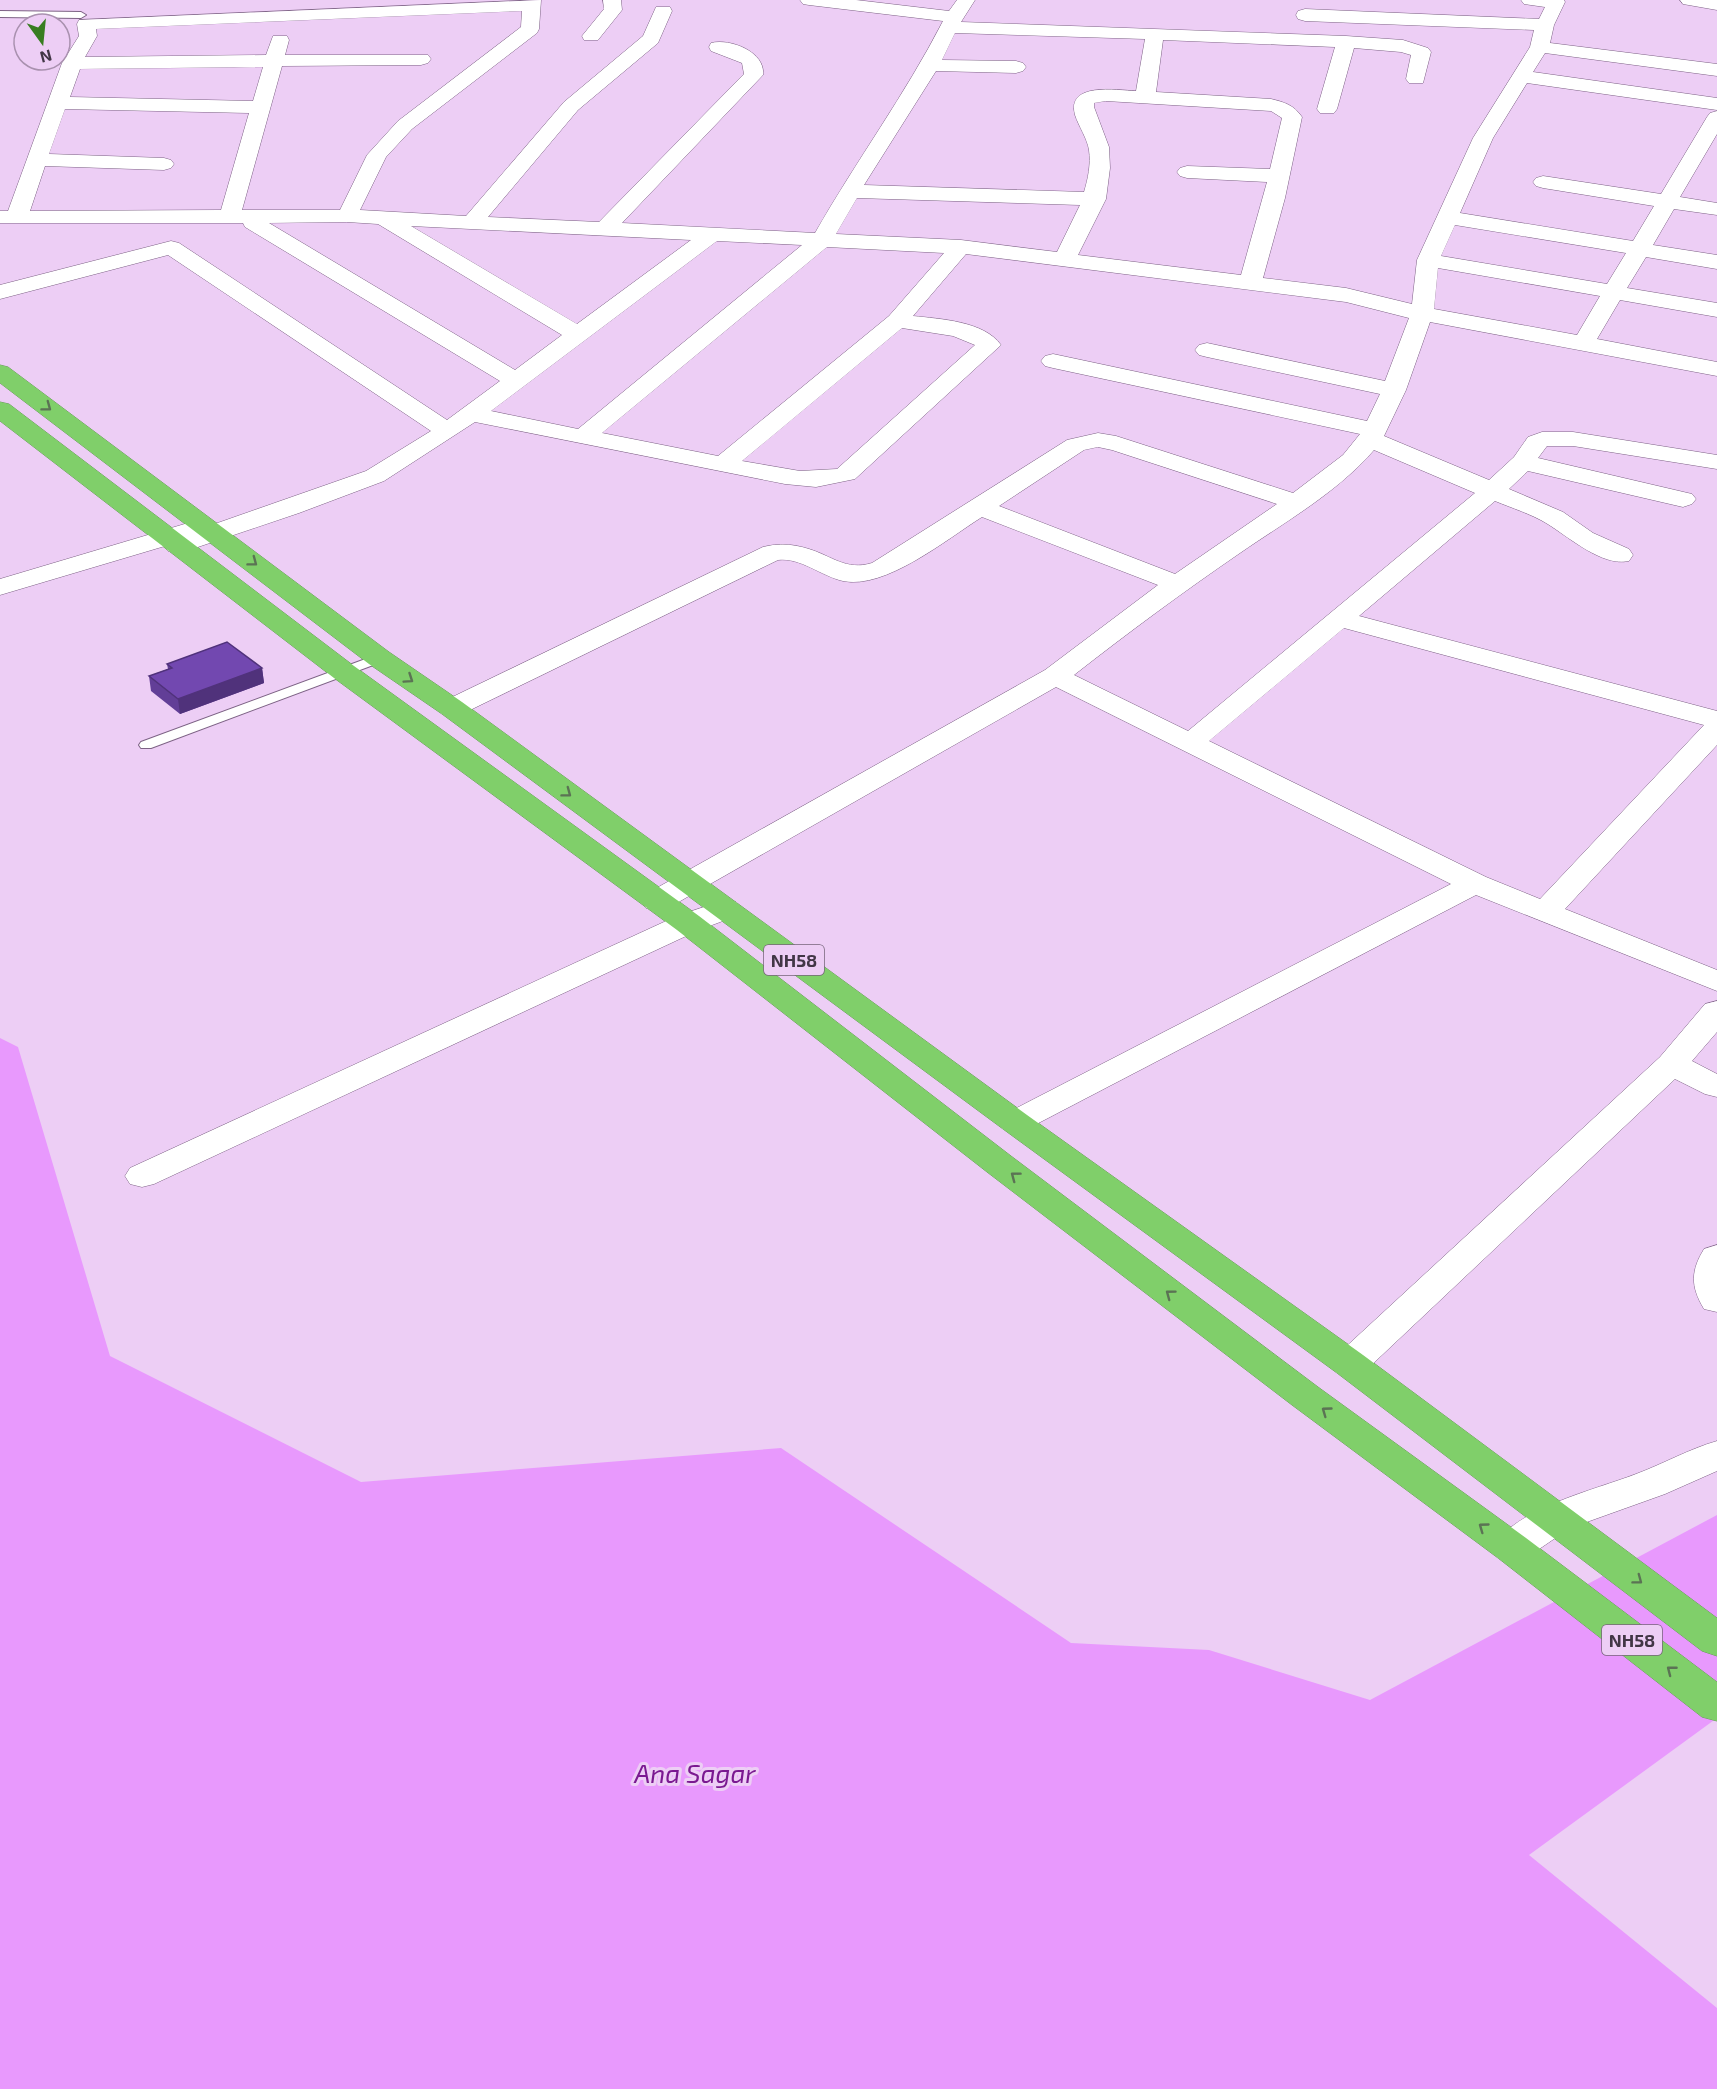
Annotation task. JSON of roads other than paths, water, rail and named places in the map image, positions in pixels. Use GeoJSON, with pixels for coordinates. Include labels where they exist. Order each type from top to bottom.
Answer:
{"type":"FeatureCollection","features":[{"type":"Feature","properties":{"kind":"highway","name":"NH58"},"geometry":{"type":"LineString","coordinates":[[0,372],[379,658],[452,708],[689,884],[1350,1364],[1717,1640]]}},
{"type":"Feature","properties":{"kind":"highway","name":"NH58"},"geometry":{"type":"LineString","coordinates":[[0,409],[344,672],[688,924],[1305,1396],[1547,1574],[1717,1705]]}},
{"type":"Feature","properties":{"kind":"street"},"geometry":{"type":"LineString","coordinates":[[591,36],[613,10],[612,0]]}},
{"type":"Feature","properties":{"kind":"street"},"geometry":{"type":"LineString","coordinates":[[809,0],[1155,33],[1299,39],[1415,48],[1421,52],[1416,79]]}},
{"type":"Feature","properties":{"kind":"street"},"geometry":{"type":"LineString","coordinates":[[657,901],[1055,676],[1178,584],[1297,502],[1353,460],[1372,435],[1394,390],[1422,313],[1428,260],[1484,138],[1539,47],[1545,25],[1557,1],[1530,0]]}},
{"type":"Feature","properties":{"kind":"street"},"geometry":{"type":"LineString","coordinates":[[1689,0],[1717,4]]}},
{"type":"Feature","properties":{"kind":"street"},"geometry":{"type":"LineString","coordinates":[[72,63],[88,36],[84,13],[287,15],[532,3],[530,29],[405,125],[377,155],[347,216]]}},
{"type":"Feature","properties":{"kind":"street"},"geometry":{"type":"LineString","coordinates":[[1299,39],[1307,8],[1545,25]]}},
{"type":"Feature","properties":{"kind":"street"},"geometry":{"type":"LineString","coordinates":[[472,222],[571,106],[651,39],[663,10]]}},
{"type":"Feature","properties":{"kind":"street"},"geometry":{"type":"LineString","coordinates":[[230,216],[287,15]]}},
{"type":"Feature","properties":{"kind":"street"},"geometry":{"type":"LineString","coordinates":[[583,437],[823,239],[850,191],[930,65],[956,15]]}},
{"type":"Feature","properties":{"kind":"street"},"geometry":{"type":"LineString","coordinates":[[1145,97],[1155,33]]}},
{"type":"Feature","properties":{"kind":"street"},"geometry":{"type":"LineString","coordinates":[[1327,109],[1346,42]]}},
{"type":"Feature","properties":{"kind":"street"},"geometry":{"type":"LineString","coordinates":[[605,228],[753,75],[755,68],[753,62],[744,55],[718,47]]}},
{"type":"Feature","properties":{"kind":"street"},"geometry":{"type":"LineString","coordinates":[[1539,47],[1717,70]]}},
{"type":"Feature","properties":{"kind":"street"},"geometry":{"type":"LineString","coordinates":[[72,63],[421,59]]}},
{"type":"Feature","properties":{"kind":"street"},"geometry":{"type":"LineString","coordinates":[[930,65],[1016,68]]}},
{"type":"Feature","properties":{"kind":"street"},"geometry":{"type":"LineString","coordinates":[[69,72],[37,160],[9,217],[230,216],[262,219],[382,217],[961,247],[1346,295],[1422,313],[1717,369]]}},
{"type":"Feature","properties":{"kind":"street"},"geometry":{"type":"LineString","coordinates":[[1521,76],[1717,104]]}},
{"type":"Feature","properties":{"kind":"street"},"geometry":{"type":"LineString","coordinates":[[1064,260],[1095,199],[1100,152],[1083,109],[1084,100],[1106,95],[1271,105],[1287,111],[1292,117],[1274,198],[1250,283]]}},
{"type":"Feature","properties":{"kind":"street"},"geometry":{"type":"LineString","coordinates":[[58,103],[261,107]]}},
{"type":"Feature","properties":{"kind":"street"},"geometry":{"type":"LineString","coordinates":[[1583,344],[1669,201],[1711,138],[1717,117]]}},
{"type":"Feature","properties":{"kind":"street"},"geometry":{"type":"LineString","coordinates":[[37,160],[164,164]]}},
{"type":"Feature","properties":{"kind":"street"},"geometry":{"type":"LineString","coordinates":[[1186,172],[1278,176]]}},
{"type":"Feature","properties":{"kind":"street"},"geometry":{"type":"LineString","coordinates":[[1543,182],[1717,208]]}},
{"type":"Feature","properties":{"kind":"street"},"geometry":{"type":"LineString","coordinates":[[850,191],[1095,199]]}},
{"type":"Feature","properties":{"kind":"street"},"geometry":{"type":"LineString","coordinates":[[382,217],[578,335]]}},
{"type":"Feature","properties":{"kind":"street"},"geometry":{"type":"LineString","coordinates":[[1448,217],[1717,262]]}},
{"type":"Feature","properties":{"kind":"street"},"geometry":{"type":"LineString","coordinates":[[0,292],[188,243],[262,219]]}},
{"type":"Feature","properties":{"kind":"street"},"geometry":{"type":"LineString","coordinates":[[262,219],[516,380]]}},
{"type":"Feature","properties":{"kind":"street"},"geometry":{"type":"LineString","coordinates":[[0,586],[290,508],[375,476],[448,431],[713,234]]}},
{"type":"Feature","properties":{"kind":"street"},"geometry":{"type":"LineString","coordinates":[[188,243],[448,431]]}},
{"type":"Feature","properties":{"kind":"street"},"geometry":{"type":"LineString","coordinates":[[723,464],[897,321],[961,247]]}},
{"type":"Feature","properties":{"kind":"street"},"geometry":{"type":"LineString","coordinates":[[1428,260],[1613,294],[1717,310]]}},
{"type":"Feature","properties":{"kind":"street"},"geometry":{"type":"LineString","coordinates":[[471,414],[800,480],[832,478],[846,474],[989,345],[982,338],[970,333],[897,321]]}},
{"type":"Feature","properties":{"kind":"street"},"geometry":{"type":"LineString","coordinates":[[1207,350],[1394,390]]}},
{"type":"Feature","properties":{"kind":"street"},"geometry":{"type":"LineString","coordinates":[[1053,361],[1372,435],[1554,517],[1584,538],[1620,555]]}},
{"type":"Feature","properties":{"kind":"street"},"geometry":{"type":"LineString","coordinates":[[1190,742],[1492,491],[1523,462],[1537,442],[1554,437],[1717,462]]}},
{"type":"Feature","properties":{"kind":"street"},"geometry":{"type":"LineString","coordinates":[[452,708],[772,553],[784,550],[796,552],[841,573],[866,574],[881,569],[1076,445],[1098,440],[1116,443],[1297,502]]}},
{"type":"Feature","properties":{"kind":"street"},"geometry":{"type":"LineString","coordinates":[[1523,462],[1683,499]]}},
{"type":"Feature","properties":{"kind":"street"},"geometry":{"type":"LineString","coordinates":[[980,507],[1178,584]]}},
{"type":"Feature","properties":{"kind":"street"},"geometry":{"type":"LineString","coordinates":[[1340,619],[1717,720]]}},
{"type":"Feature","properties":{"kind":"street"},"geometry":{"type":"LineString","coordinates":[[1055,676],[1475,884],[1712,973]]}},
{"type":"Feature","properties":{"kind":"street"},"geometry":{"type":"LineString","coordinates":[[1545,912],[1717,728]]}},
{"type":"Feature","properties":{"kind":"street"},"geometry":{"type":"LineString","coordinates":[[1015,1122],[1475,884]]}},
{"type":"Feature","properties":{"kind":"street"},"geometry":{"type":"LineString","coordinates":[[142,1176],[725,909]]}},
{"type":"Feature","properties":{"kind":"street"},"geometry":{"type":"LineString","coordinates":[[1350,1364],[1672,1064],[1717,1011]]}},
{"type":"Feature","properties":{"kind":"street"},"geometry":{"type":"LineString","coordinates":[[1672,1064],[1717,1087]]}},
{"type":"Feature","properties":{"kind":"street"},"geometry":{"type":"LineString","coordinates":[[1717,1257],[1711,1266],[1710,1286],[1717,1300]]}},
{"type":"Feature","properties":{"kind":"street"},"geometry":{"type":"LineString","coordinates":[[1512,1548],[1556,1518],[1651,1484],[1717,1455]]}},
{"type":"Feature","properties":{"kind":"lane"},"geometry":{"type":"LineString","coordinates":[[0,14],[84,13]]}},
{"type":"Feature","properties":{"kind":"lane"},"geometry":{"type":"LineString","coordinates":[[146,744],[379,658]]}},
{"type":"Feature","properties":{"kind":"water","name":"Ana Sagar"},"geometry":{"type":"Polygon","coordinates":[[[0,1038],[18,1047],[110,1356],[361,1482],[781,1448],[1071,1643],[1209,1650],[1370,1700],[1717,1515],[1717,1718],[1529,1855],[1717,2008],[1717,2089],[0,2089],[0,1038]]]}}]}
